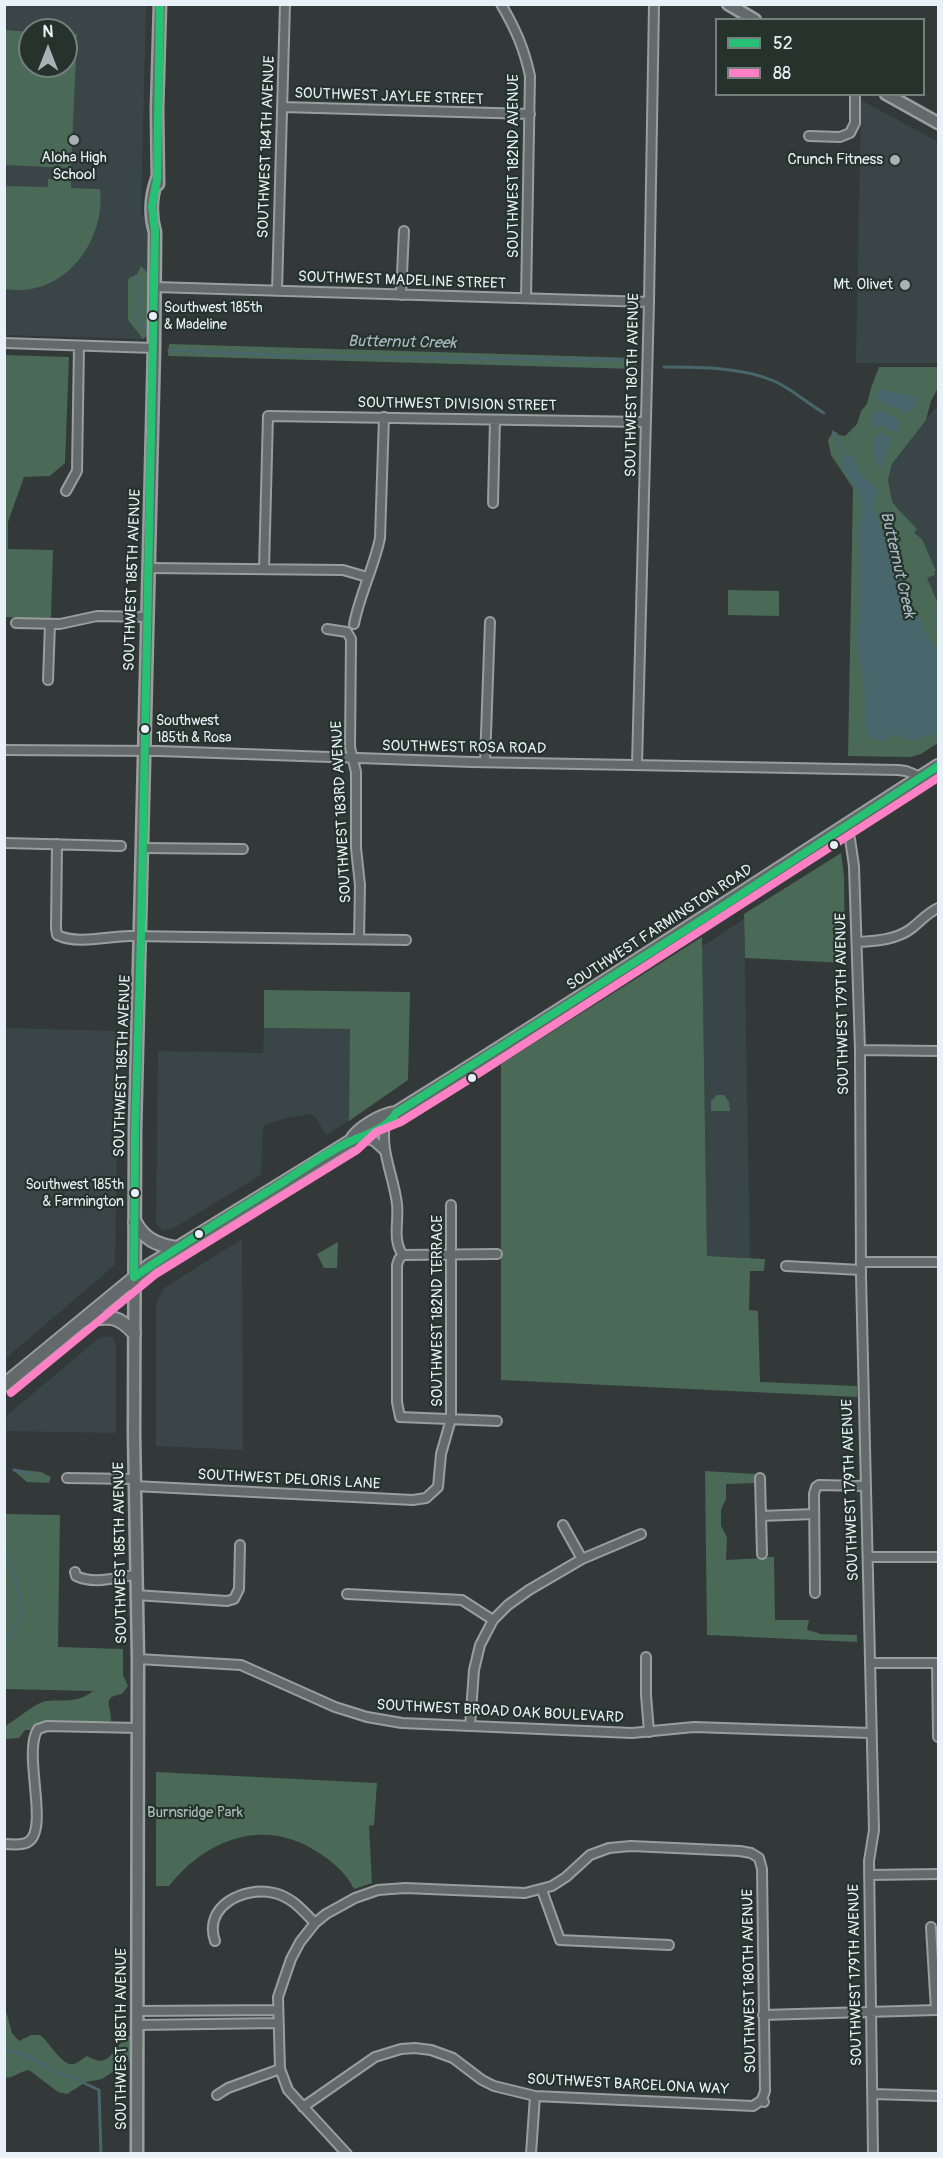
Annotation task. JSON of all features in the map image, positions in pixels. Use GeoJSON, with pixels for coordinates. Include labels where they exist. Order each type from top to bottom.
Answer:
{"type":"FeatureCollection","features":[{"type":"Feature","properties":{"kind":"main road","name":"SOUTHWEST 185TH AVENUE"},"geometry":{"type":"LineString","coordinates":[[137,2154],[138,1659],[134,1482],[135,1130],[155,232],[159,221],[160,190],[157,179],[160,4]]}},
{"type":"Feature","properties":{"kind":"main road"},"geometry":{"type":"LineString","coordinates":[[728,4],[752,18]]}},
{"type":"Feature","properties":{"kind":"main road"},"geometry":{"type":"LineString","coordinates":[[890,96],[939,123]]}},
{"type":"Feature","properties":{"kind":"main road","name":"SOUTHWEST FARMINGTON ROAD"},"geometry":{"type":"LineString","coordinates":[[357,1140],[355,1134],[388,1114],[396,1113],[845,831],[939,766]]}},
{"type":"Feature","properties":{"kind":"main road","name":"SOUTHWEST FARMINGTON ROAD"},"geometry":{"type":"LineString","coordinates":[[4,1385],[134,1277],[176,1248],[393,1119],[396,1113]]}},
{"type":"Feature","properties":{"kind":"main road"},"geometry":{"type":"LineString","coordinates":[[135,1222],[147,1238],[159,1245],[176,1248]]}},
{"type":"Feature","properties":{"kind":"main road"},"geometry":{"type":"LineString","coordinates":[[81,1320],[116,1318],[134,1333]]}},
{"type":"Feature","properties":{"kind":"street","name":"SOUTHWEST 184TH AVENUE"},"geometry":{"type":"LineString","coordinates":[[277,291],[285,4]]}},
{"type":"Feature","properties":{"kind":"street","name":"SOUTHWEST 182ND AVENUE"},"geometry":{"type":"LineString","coordinates":[[501,4],[524,49],[530,76],[526,298]]}},
{"type":"Feature","properties":{"kind":"street","name":"SOUTHWEST 180TH AVENUE"},"geometry":{"type":"LineString","coordinates":[[637,765],[654,4]]}},
{"type":"Feature","properties":{"kind":"street"},"geometry":{"type":"LineString","coordinates":[[809,136],[840,137],[850,133],[855,123],[855,96]]}},
{"type":"Feature","properties":{"kind":"street","name":"SOUTHWEST JAYLEE STREET"},"geometry":{"type":"LineString","coordinates":[[282,107],[530,114]]}},
{"type":"Feature","properties":{"kind":"street"},"geometry":{"type":"LineString","coordinates":[[401,295],[404,231]]}},
{"type":"Feature","properties":{"kind":"street","name":"SOUTHWEST MADELINE STREET"},"geometry":{"type":"LineString","coordinates":[[155,287],[649,302]]}},
{"type":"Feature","properties":{"kind":"street"},"geometry":{"type":"LineString","coordinates":[[4,344],[154,348]]}},
{"type":"Feature","properties":{"kind":"street"},"geometry":{"type":"LineString","coordinates":[[66,491],[77,471],[79,346]]}},
{"type":"Feature","properties":{"kind":"street","name":"SOUTHWEST DIVISION STREET"},"geometry":{"type":"LineString","coordinates":[[264,569],[268,416],[646,422]]}},
{"type":"Feature","properties":{"kind":"street"},"geometry":{"type":"LineString","coordinates":[[354,624],[380,538],[384,417]]}},
{"type":"Feature","properties":{"kind":"street"},"geometry":{"type":"LineString","coordinates":[[493,503],[495,420]]}},
{"type":"Feature","properties":{"kind":"street"},"geometry":{"type":"LineString","coordinates":[[148,568],[343,570],[367,576]]}},
{"type":"Feature","properties":{"kind":"street"},"geometry":{"type":"LineString","coordinates":[[16,623],[60,624],[97,616],[147,617]]}},
{"type":"Feature","properties":{"kind":"street"},"geometry":{"type":"LineString","coordinates":[[484,762],[490,622]]}},
{"type":"Feature","properties":{"kind":"street"},"geometry":{"type":"LineString","coordinates":[[48,680],[50,624]]}},
{"type":"Feature","properties":{"kind":"street","name":"SOUTHWEST 183RD AVENUE"},"geometry":{"type":"LineString","coordinates":[[327,629],[347,632],[351,639],[350,747],[356,772],[356,848],[360,885],[359,939]]}},
{"type":"Feature","properties":{"kind":"street","name":"SOUTHWEST ROSA ROAD"},"geometry":{"type":"LineString","coordinates":[[4,750],[143,751],[484,762],[898,770],[921,777]]}},
{"type":"Feature","properties":{"kind":"street","name":"SOUTHWEST 179TH AVENUE"},"geometry":{"type":"LineString","coordinates":[[845,831],[850,839],[854,866],[860,1050],[861,1266],[874,1830],[869,1855],[873,2154]]}},
{"type":"Feature","properties":{"kind":"street"},"geometry":{"type":"LineString","coordinates":[[4,843],[121,846]]}},
{"type":"Feature","properties":{"kind":"street"},"geometry":{"type":"LineString","coordinates":[[57,844],[56,928],[57,935],[64,938],[141,936],[406,940]]}},
{"type":"Feature","properties":{"kind":"street"},"geometry":{"type":"LineString","coordinates":[[143,848],[243,849]]}},
{"type":"Feature","properties":{"kind":"street"},"geometry":{"type":"LineString","coordinates":[[857,942],[892,938],[911,929],[926,914],[939,908]]}},
{"type":"Feature","properties":{"kind":"street"},"geometry":{"type":"LineString","coordinates":[[860,1050],[939,1051]]}},
{"type":"Feature","properties":{"kind":"street"},"geometry":{"type":"LineString","coordinates":[[385,1124],[385,1151],[397,1206],[397,1247],[403,1255]]}},
{"type":"Feature","properties":{"kind":"street"},"geometry":{"type":"LineString","coordinates":[[357,1140],[374,1141],[385,1151]]}},
{"type":"Feature","properties":{"kind":"street","name":"SOUTHWEST 182ND TERRACE"},"geometry":{"type":"LineString","coordinates":[[438,1487],[441,1454],[451,1419],[451,1205]]}},
{"type":"Feature","properties":{"kind":"street"},"geometry":{"type":"LineString","coordinates":[[497,1254],[403,1255],[397,1265],[397,1402],[400,1417],[497,1420]]}},
{"type":"Feature","properties":{"kind":"street"},"geometry":{"type":"LineString","coordinates":[[786,1266],[861,1266],[939,1262]]}},
{"type":"Feature","properties":{"kind":"street","name":"SOUTHWEST DELORIS LANE"},"geometry":{"type":"LineString","coordinates":[[68,1478],[413,1500],[426,1498],[438,1487]]}},
{"type":"Feature","properties":{"kind":"street"},"geometry":{"type":"LineString","coordinates":[[760,1478],[762,1554]]}},
{"type":"Feature","properties":{"kind":"street"},"geometry":{"type":"LineString","coordinates":[[815,1593],[814,1494],[816,1487],[819,1485],[865,1486]]}},
{"type":"Feature","properties":{"kind":"street"},"geometry":{"type":"LineString","coordinates":[[761,1516],[814,1515]]}},
{"type":"Feature","properties":{"kind":"street"},"geometry":{"type":"LineString","coordinates":[[563,1525],[582,1559]]}},
{"type":"Feature","properties":{"kind":"street"},"geometry":{"type":"LineString","coordinates":[[470,1726],[474,1670],[480,1645],[494,1620],[508,1605],[529,1590],[582,1559],[641,1534]]}},
{"type":"Feature","properties":{"kind":"street"},"geometry":{"type":"LineString","coordinates":[[136,1595],[227,1601],[234,1599],[239,1589],[240,1545]]}},
{"type":"Feature","properties":{"kind":"street"},"geometry":{"type":"LineString","coordinates":[[868,1557],[939,1557]]}},
{"type":"Feature","properties":{"kind":"street"},"geometry":{"type":"LineString","coordinates":[[75,1572],[80,1578],[96,1581],[136,1575]]}},
{"type":"Feature","properties":{"kind":"street"},"geometry":{"type":"LineString","coordinates":[[347,1594],[462,1600],[494,1620]]}},
{"type":"Feature","properties":{"kind":"street"},"geometry":{"type":"LineString","coordinates":[[646,1657],[649,1732]]}},
{"type":"Feature","properties":{"kind":"street","name":"SOUTHWEST BROAD OAK BOULEVARD"},"geometry":{"type":"LineString","coordinates":[[138,1659],[241,1665],[335,1707],[367,1718],[402,1723],[649,1732],[702,1727],[870,1733]]}},
{"type":"Feature","properties":{"kind":"street"},"geometry":{"type":"LineString","coordinates":[[871,1663],[938,1663],[939,1737]]}},
{"type":"Feature","properties":{"kind":"street"},"geometry":{"type":"LineString","coordinates":[[4,1844],[29,1842],[35,1833],[34,1739],[38,1729],[47,1726],[138,1728]]}},
{"type":"Feature","properties":{"kind":"street","name":"SOUTHWEST 180TH AVENUE"},"geometry":{"type":"LineString","coordinates":[[542,1890],[560,1882],[590,1855],[609,1848],[631,1846],[740,1851],[758,1855],[762,1865],[765,2091],[763,2101]]}},
{"type":"Feature","properties":{"kind":"street"},"geometry":{"type":"LineString","coordinates":[[869,1875],[939,1874]]}},
{"type":"Feature","properties":{"kind":"street"},"geometry":{"type":"LineString","coordinates":[[347,2154],[288,2090],[280,2068],[278,2023],[278,1997],[291,1959],[300,1942],[315,1923],[340,1905],[390,1888],[525,1893],[542,1890],[560,1940],[669,1945]]}},
{"type":"Feature","properties":{"kind":"street"},"geometry":{"type":"LineString","coordinates":[[215,1941],[211,1930],[218,1911],[227,1902],[246,1892],[257,1891],[284,1896],[295,1902],[315,1923]]}},
{"type":"Feature","properties":{"kind":"street"},"geometry":{"type":"LineString","coordinates":[[763,2015],[936,2010],[931,1927]]}},
{"type":"Feature","properties":{"kind":"street"},"geometry":{"type":"LineString","coordinates":[[137,2011],[278,2010]]}},
{"type":"Feature","properties":{"kind":"street"},"geometry":{"type":"LineString","coordinates":[[137,2025],[278,2023]]}},
{"type":"Feature","properties":{"kind":"street","name":"SOUTHWEST BARCELONA WAY"},"geometry":{"type":"LineString","coordinates":[[303,2107],[375,2057],[401,2049],[415,2048],[430,2050],[453,2058],[482,2080],[494,2086],[536,2096],[753,2106],[763,2101]]}},
{"type":"Feature","properties":{"kind":"street"},"geometry":{"type":"LineString","coordinates":[[217,2096],[228,2088],[280,2068]]}},
{"type":"Feature","properties":{"kind":"street"},"geometry":{"type":"LineString","coordinates":[[873,2094],[939,2096]]}},
{"type":"Feature","properties":{"kind":"street"},"geometry":{"type":"LineString","coordinates":[[531,2154],[536,2096]]}},
{"type":"Feature","properties":{"kind":"shaded area","name":"Aloha High School"},"geometry":{"type":"Polygon","coordinates":[[[5,5],[146,5],[141,214],[146,219],[147,225],[148,273],[147,336],[143,339],[5,335],[5,5]]]}},
{"type":"Feature","properties":{"kind":"shaded area"},"geometry":{"type":"Polygon","coordinates":[[[861,100],[938,142],[938,363],[856,363],[861,100]]]}},
{"type":"Feature","properties":{"kind":"shaded area"},"geometry":{"type":"Polygon","coordinates":[[[938,404],[938,603],[927,578],[914,533],[892,501],[888,480],[892,464],[938,404]]]}},
{"type":"Feature","properties":{"kind":"shaded area"},"geometry":{"type":"Polygon","coordinates":[[[744,919],[750,1258],[707,1256],[702,947],[744,919]]]}},
{"type":"Feature","properties":{"kind":"shaded area"},"geometry":{"type":"Polygon","coordinates":[[[5,1028],[119,1031],[115,1265],[5,1359],[5,1028]]]}},
{"type":"Feature","properties":{"kind":"shaded area"},"geometry":{"type":"Polygon","coordinates":[[[264,1028],[351,1029],[349,1121],[326,1135],[316,1118],[310,1114],[286,1118],[263,1126],[261,1175],[172,1229],[163,1231],[156,1223],[158,1051],[263,1053],[264,1028]]]}},
{"type":"Feature","properties":{"kind":"shaded area"},"geometry":{"type":"Polygon","coordinates":[[[242,1239],[243,1450],[156,1446],[156,1304],[164,1288],[242,1239]]]}},
{"type":"Feature","properties":{"kind":"shaded area"},"geometry":{"type":"Polygon","coordinates":[[[107,1336],[113,1338],[116,1345],[116,1433],[5,1431],[5,1417],[99,1338],[107,1336]]]}},
{"type":"Feature","properties":{"kind":"green space"},"geometry":{"type":"Polygon","coordinates":[[[5,30],[18,31],[18,78],[75,78],[71,168],[5,165],[5,30]]]}},
{"type":"Feature","properties":{"kind":"green space"},"geometry":{"type":"Polygon","coordinates":[[[48,179],[71,180],[71,188],[100,189],[100,209],[96,228],[88,247],[62,276],[45,285],[26,290],[5,289],[5,186],[48,187],[48,179]]]}},
{"type":"Feature","properties":{"kind":"green space"},"geometry":{"type":"Polygon","coordinates":[[[141,266],[148,273],[147,336],[143,339],[128,320],[128,280],[136,276],[141,266]]]}},
{"type":"Feature","properties":{"kind":"green space"},"geometry":{"type":"Polygon","coordinates":[[[169,344],[636,358],[636,369],[168,356],[169,344]]]}},
{"type":"Feature","properties":{"kind":"green space"},"geometry":{"type":"Polygon","coordinates":[[[5,355],[69,357],[65,463],[50,476],[24,477],[8,522],[8,549],[53,550],[51,618],[5,617],[5,355]]]}},
{"type":"Feature","properties":{"kind":"green space"},"geometry":{"type":"Polygon","coordinates":[[[879,367],[938,367],[938,388],[931,401],[926,420],[892,464],[888,480],[892,501],[917,529],[914,533],[922,539],[936,571],[935,575],[927,578],[938,603],[938,743],[921,754],[911,757],[848,756],[853,488],[831,455],[828,440],[833,432],[845,436],[857,424],[861,411],[867,404],[879,367]]]}},
{"type":"Feature","properties":{"kind":"green space"},"geometry":{"type":"Polygon","coordinates":[[[728,590],[779,591],[779,616],[728,615],[728,590]]]}},
{"type":"Feature","properties":{"kind":"green space"},"geometry":{"type":"Polygon","coordinates":[[[841,853],[844,876],[845,963],[745,958],[744,914],[841,853]]]}},
{"type":"Feature","properties":{"kind":"green space"},"geometry":{"type":"Polygon","coordinates":[[[702,937],[707,1256],[765,1259],[764,1271],[750,1271],[749,1310],[758,1311],[760,1382],[857,1386],[857,1397],[501,1380],[501,1064],[702,937]]]}},
{"type":"Feature","properties":{"kind":"green space"},"geometry":{"type":"Polygon","coordinates":[[[264,990],[410,992],[408,1080],[349,1121],[350,1029],[264,1028],[264,990]]]}},
{"type":"Feature","properties":{"kind":"green space"},"geometry":{"type":"Polygon","coordinates":[[[717,1095],[724,1095],[729,1102],[730,1111],[711,1111],[711,1101],[717,1095]]]}},
{"type":"Feature","properties":{"kind":"green space"},"geometry":{"type":"Polygon","coordinates":[[[338,1242],[337,1268],[324,1268],[317,1254],[338,1242]]]}},
{"type":"Feature","properties":{"kind":"green space"},"geometry":{"type":"Polygon","coordinates":[[[14,1469],[41,1472],[51,1477],[49,1483],[27,1482],[14,1469]]]}},
{"type":"Feature","properties":{"kind":"green space"},"geometry":{"type":"Polygon","coordinates":[[[705,1471],[756,1474],[757,1483],[726,1484],[726,1499],[721,1510],[721,1526],[727,1537],[726,1560],[764,1558],[764,1523],[766,1523],[767,1557],[774,1557],[775,1620],[809,1620],[807,1630],[819,1634],[857,1635],[857,1642],[707,1635],[705,1471]]]}},
{"type":"Feature","properties":{"kind":"green space"},"geometry":{"type":"Polygon","coordinates":[[[5,1514],[60,1515],[58,1647],[123,1649],[123,1675],[128,1686],[122,1694],[115,1695],[109,1700],[111,1721],[76,1723],[63,1721],[55,1726],[33,1726],[30,1730],[25,1730],[19,1738],[5,1741],[5,1726],[36,1705],[46,1701],[81,1698],[93,1691],[5,1689],[5,1514]]]}},
{"type":"Feature","properties":{"kind":"green space","name":"Burnsridge Park"},"geometry":{"type":"Polygon","coordinates":[[[156,1772],[377,1783],[374,1825],[369,1826],[372,1883],[354,1889],[339,1869],[319,1853],[299,1842],[278,1836],[258,1835],[238,1838],[218,1845],[200,1856],[169,1886],[156,1886],[156,1772]]]}},
{"type":"Feature","properties":{"kind":"green space"},"geometry":{"type":"Polygon","coordinates":[[[4,2004],[12,2033],[19,2041],[31,2035],[40,2035],[60,2058],[69,2064],[76,2063],[87,2056],[102,2061],[112,2054],[120,2043],[134,2034],[135,2052],[129,2061],[102,2079],[86,2082],[67,2094],[58,2092],[29,2070],[5,2078],[4,2004]]]}},
{"type":"Feature","properties":{"kind":"water"},"geometry":{"type":"Polygon","coordinates":[[[879,389],[915,397],[917,398],[916,403],[905,413],[875,399],[875,394],[879,389]]]}},
{"type":"Feature","properties":{"kind":"water"},"geometry":{"type":"Polygon","coordinates":[[[875,410],[883,411],[900,420],[899,431],[895,432],[883,426],[872,427],[870,418],[875,410]]]}},
{"type":"Feature","properties":{"kind":"water"},"geometry":{"type":"Polygon","coordinates":[[[880,433],[892,438],[880,468],[875,458],[874,438],[880,433]]]}},
{"type":"Feature","properties":{"kind":"water"},"geometry":{"type":"Polygon","coordinates":[[[844,455],[853,456],[859,471],[879,492],[873,506],[899,577],[925,632],[936,648],[938,733],[914,740],[906,739],[898,734],[883,741],[871,738],[865,724],[864,683],[857,649],[860,588],[858,532],[863,502],[842,465],[844,455]]]}},
{"type":"Feature","properties":{"kind":"waterway","name":"Butternut Creek"},"geometry":{"type":"LineString","coordinates":[[136,276],[140,292],[137,320],[146,329]]}},
{"type":"Feature","properties":{"kind":"waterway","name":"Butternut Creek"},"geometry":{"type":"LineString","coordinates":[[169,350],[292,356],[634,360]]}},
{"type":"Feature","properties":{"kind":"waterway","name":"Butternut Creek"},"geometry":{"type":"LineString","coordinates":[[664,367],[720,369],[761,376],[787,388],[824,413]]}},
{"type":"Feature","properties":{"kind":"waterway","name":"Butternut Creek"},"geometry":{"type":"LineString","coordinates":[[833,432],[845,456]]}},
{"type":"Feature","properties":{"kind":"waterway"},"geometry":{"type":"LineString","coordinates":[[14,1470],[28,1473]]}},
{"type":"Feature","properties":{"kind":"waterway"},"geometry":{"type":"LineString","coordinates":[[4,1547],[16,1580],[21,1607],[16,1626],[4,1644]]}},
{"type":"Feature","properties":{"kind":"waterway"},"geometry":{"type":"LineString","coordinates":[[4,2049],[30,2057],[57,2073],[99,2090],[101,2154]]}},
{"type":"Feature","properties":{"kind":"transit line","name":"52"},"geometry":{"type":"LineString","coordinates":[[134,1277],[135,1130],[155,232],[152,206],[157,179],[160,4]]}},
{"type":"Feature","properties":{"kind":"transit line","name":"52"},"geometry":{"type":"LineString","coordinates":[[134,1277],[342,1145],[382,1127],[396,1113],[711,914],[938,766]]}},
{"type":"Feature","properties":{"kind":"transit line","name":"88"},"geometry":{"type":"LineString","coordinates":[[11,1393],[156,1274],[357,1150],[376,1132],[401,1122],[470,1079],[938,778]]}},
{"type":"Feature","properties":{"kind":"place","name":"Aloha High School"},"geometry":{"type":"Point","coordinates":[74,140]}},
{"type":"Feature","properties":{"kind":"place","name":"Crunch Fitness"},"geometry":{"type":"Point","coordinates":[895,160]}},
{"type":"Feature","properties":{"kind":"place","name":"Mt. Olivet"},"geometry":{"type":"Point","coordinates":[905,285]}},
{"type":"Feature","properties":{"kind":"place","name":"Southwest 185th & Madeline"},"geometry":{"type":"Point","coordinates":[153,316]}},
{"type":"Feature","properties":{"kind":"place","name":"Southwest 185th & Rosa"},"geometry":{"type":"Point","coordinates":[145,729]}},
{"type":"Feature","properties":{"kind":"place","name":"Southwest 185th & Farmington"},"geometry":{"type":"Point","coordinates":[135,1193]}}]}
